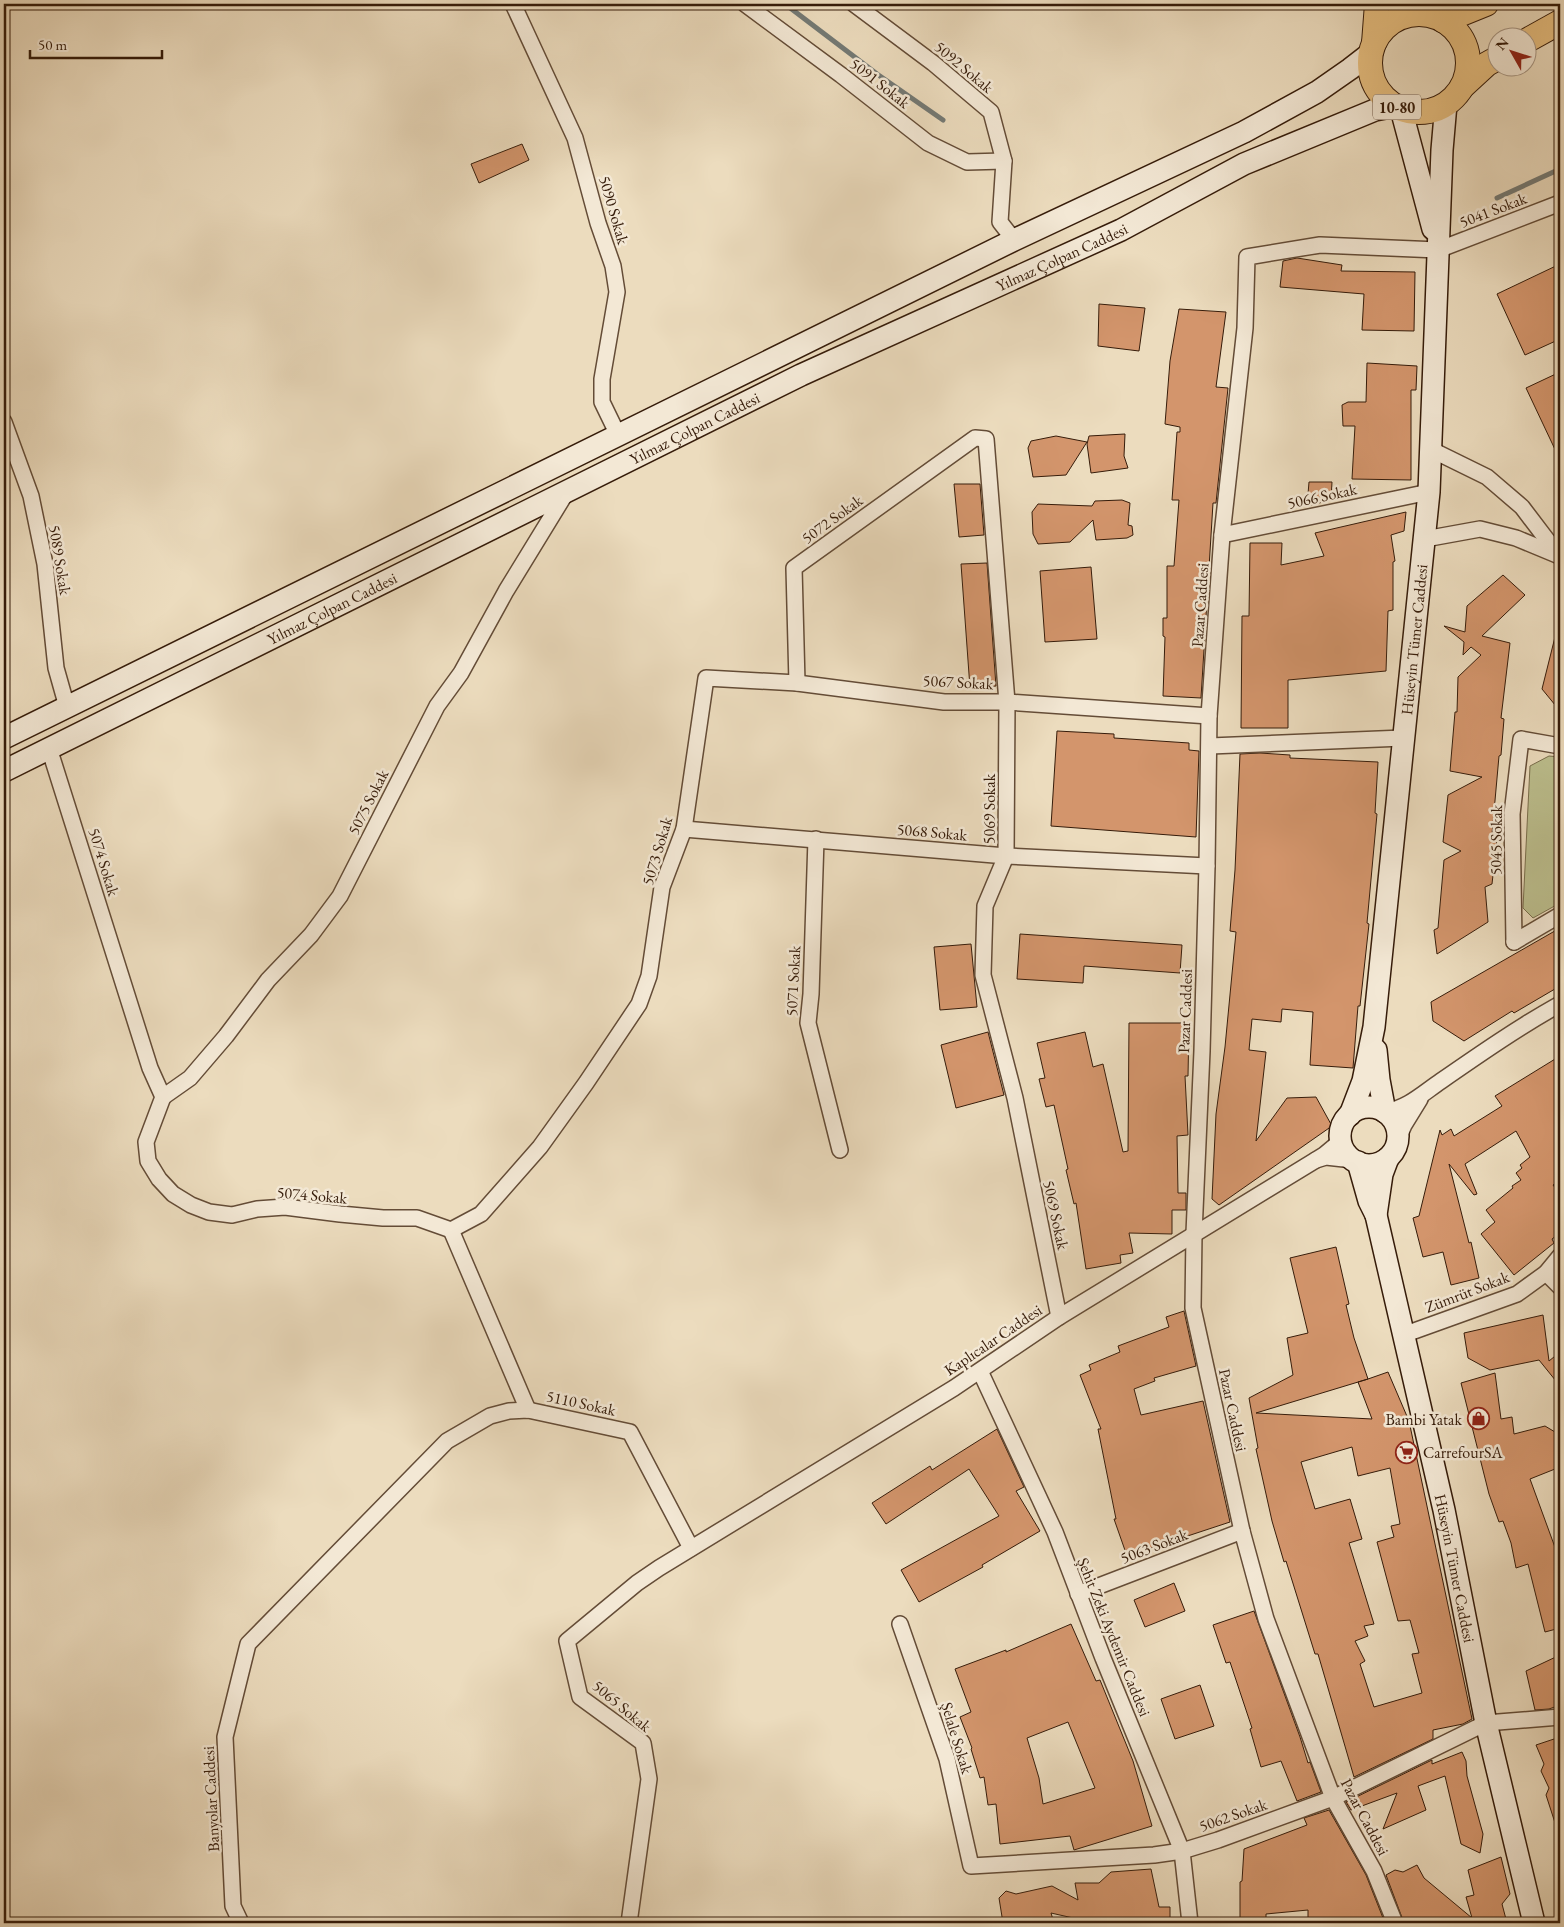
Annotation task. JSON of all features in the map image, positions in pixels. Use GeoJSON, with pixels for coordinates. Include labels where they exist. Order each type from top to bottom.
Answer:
{"type":"FeatureCollection","features":[{"type":"Feature","properties":{"kind":"main road","name":"10-80"},"geometry":{"type":"LineString","coordinates":[[1377,4],[1373,48],[1370,58],[1371,74],[1377,89],[1388,101],[1398,107],[1414,112],[1428,111],[1454,95]]}},
{"type":"Feature","properties":{"kind":"main road"},"geometry":{"type":"LineString","coordinates":[[1373,48],[1382,30],[1394,20],[1409,15],[1440,14],[1486,4]]}},
{"type":"Feature","properties":{"kind":"main road"},"geometry":{"type":"LineString","coordinates":[[1440,14],[1453,27],[1462,40],[1468,56],[1467,72],[1454,95]]}},
{"type":"Feature","properties":{"kind":"main road"},"geometry":{"type":"LineString","coordinates":[[1536,35],[1560,22]]}},
{"type":"Feature","properties":{"kind":"main road","name":"Yılmaz Çolpan Caddesi"},"geometry":{"type":"LineString","coordinates":[[4,738],[1014,240],[1244,132],[1317,92],[1350,69],[1373,48]]}},
{"type":"Feature","properties":{"kind":"main road"},"geometry":{"type":"LineString","coordinates":[[1454,95],[1486,65]]}},
{"type":"Feature","properties":{"kind":"main road","name":"Hüseyin Tümer Caddesi"},"geometry":{"type":"LineString","coordinates":[[1454,95],[1442,150],[1432,450],[1425,539],[1374,1027],[1365,1072],[1350,1115],[1342,1127],[1341,1136],[1342,1145],[1346,1153],[1356,1161],[1369,1201],[1376,1215],[1444,1510],[1486,1723],[1534,1923]]}},
{"type":"Feature","properties":{"kind":"main road","name":"Yılmaz Çolpan Caddesi"},"geometry":{"type":"LineString","coordinates":[[4,771],[802,375],[1121,230],[1244,164],[1375,110],[1398,107]]}},
{"type":"Feature","properties":{"kind":"main road","name":"Hüseyin Tümer Caddesi"},"geometry":{"type":"LineString","coordinates":[[1398,107],[1438,250]]}},
{"type":"Feature","properties":{"kind":"main road","name":"Hüseyin Tümer Caddesi"},"geometry":{"type":"LineString","coordinates":[[1374,1027],[1379,1080],[1385,1112],[1395,1123],[1398,1139],[1382,1174],[1376,1215]]}},
{"type":"Feature","properties":{"kind":"main road"},"geometry":{"type":"LineString","coordinates":[[1350,1115],[1363,1108],[1372,1107],[1385,1112]]}},
{"type":"Feature","properties":{"kind":"main road"},"geometry":{"type":"LineString","coordinates":[[1356,1161],[1371,1165],[1380,1163],[1388,1158]]}},
{"type":"Feature","properties":{"kind":"street","name":"5090 Sokak"},"geometry":{"type":"LineString","coordinates":[[513,4],[575,138],[598,223],[613,266],[617,292],[602,379],[602,402],[618,435]]}},
{"type":"Feature","properties":{"kind":"street","name":"5091 Sokak"},"geometry":{"type":"LineString","coordinates":[[745,4],[841,75],[928,143],[968,162],[1004,161]]}},
{"type":"Feature","properties":{"kind":"street","name":"5092 Sokak"},"geometry":{"type":"LineString","coordinates":[[854,4],[933,63],[991,112],[1004,161],[1000,222],[1014,240]]}},
{"type":"Feature","properties":{"kind":"street","name":"5041 Sokak"},"geometry":{"type":"LineString","coordinates":[[1438,250],[1560,203]]}},
{"type":"Feature","properties":{"kind":"street","name":"Pazar Caddesi"},"geometry":{"type":"LineString","coordinates":[[1395,1923],[1374,1871],[1333,1798],[1266,1619],[1242,1530],[1193,1308],[1194,1234],[1202,1051],[1210,746],[1209,716],[1222,535],[1245,328],[1247,257],[1320,246],[1438,250]]}},
{"type":"Feature","properties":{"kind":"street","name":"5089 Sokak"},"geometry":{"type":"LineString","coordinates":[[4,422],[31,496],[45,564],[56,668],[67,707]]}},
{"type":"Feature","properties":{"kind":"street","name":"5072 Sokak"},"geometry":{"type":"LineString","coordinates":[[797,683],[794,568],[975,438],[986,439]]}},
{"type":"Feature","properties":{"kind":"street","name":"5069 Sokak"},"geometry":{"type":"LineString","coordinates":[[986,439],[1007,702],[1006,856],[984,906],[983,975],[1014,1098],[1060,1317]]}},
{"type":"Feature","properties":{"kind":"street"},"geometry":{"type":"LineString","coordinates":[[1432,450],[1487,477],[1522,507],[1559,556]]}},
{"type":"Feature","properties":{"kind":"street","name":"5066 Sokak"},"geometry":{"type":"LineString","coordinates":[[1222,535],[1429,492]]}},
{"type":"Feature","properties":{"kind":"street","name":"5075 Sokak"},"geometry":{"type":"LineString","coordinates":[[163,1097],[190,1078],[226,1036],[268,980],[310,935],[340,896],[437,706],[461,673],[506,592],[566,493]]}},
{"type":"Feature","properties":{"kind":"street"},"geometry":{"type":"LineString","coordinates":[[1425,539],[1480,529],[1516,538],[1559,556]]}},
{"type":"Feature","properties":{"kind":"street","name":"5067 Sokak"},"geometry":{"type":"LineString","coordinates":[[706,678],[797,683],[944,702],[1007,702],[1209,716]]}},
{"type":"Feature","properties":{"kind":"street","name":"5073 Sokak"},"geometry":{"type":"LineString","coordinates":[[451,1230],[481,1214],[540,1147],[586,1084],[639,1004],[649,976],[662,887],[684,829],[706,678]]}},
{"type":"Feature","properties":{"kind":"street"},"geometry":{"type":"LineString","coordinates":[[1210,746],[1403,738]]}},
{"type":"Feature","properties":{"kind":"street","name":"5045 Sokak"},"geometry":{"type":"LineString","coordinates":[[1560,746],[1521,738],[1512,814],[1514,942],[1560,914]]}},
{"type":"Feature","properties":{"kind":"street","name":"5074 Sokak"},"geometry":{"type":"LineString","coordinates":[[49,748],[150,1068],[163,1097],[146,1142],[148,1161],[159,1179],[173,1194],[190,1205],[209,1212],[232,1215],[257,1209],[285,1207],[349,1215],[417,1218],[451,1230]]}},
{"type":"Feature","properties":{"kind":"street","name":"5068 Sokak"},"geometry":{"type":"LineString","coordinates":[[684,829],[1006,856],[1207,866]]}},
{"type":"Feature","properties":{"kind":"street","name":"5071 Sokak"},"geometry":{"type":"LineString","coordinates":[[816,839],[811,994],[808,1023],[840,1150]]}},
{"type":"Feature","properties":{"kind":"street"},"geometry":{"type":"LineString","coordinates":[[1385,1112],[1398,1110],[1409,1105],[1424,1093],[1560,1004]]}},
{"type":"Feature","properties":{"kind":"street"},"geometry":{"type":"LineString","coordinates":[[1398,1139],[1404,1125],[1424,1093]]}},
{"type":"Feature","properties":{"kind":"street","name":"Kaplıcalar Caddesi"},"geometry":{"type":"LineString","coordinates":[[692,1548],[980,1371],[1060,1317],[1314,1160],[1336,1144],[1341,1136]]}},
{"type":"Feature","properties":{"kind":"street"},"geometry":{"type":"LineString","coordinates":[[1314,1160],[1326,1157],[1356,1161]]}},
{"type":"Feature","properties":{"kind":"street","name":"5110 Sokak"},"geometry":{"type":"LineString","coordinates":[[451,1230],[528,1410],[630,1432],[692,1548]]}},
{"type":"Feature","properties":{"kind":"street","name":"Zümrüt Sokak"},"geometry":{"type":"LineString","coordinates":[[1404,1335],[1517,1294],[1546,1273],[1560,1256]]}},
{"type":"Feature","properties":{"kind":"street"},"geometry":{"type":"LineString","coordinates":[[1546,1273],[1560,1287]]}},
{"type":"Feature","properties":{"kind":"street","name":"Şehit Zeki Aydemir Caddesi"},"geometry":{"type":"LineString","coordinates":[[980,1371],[1055,1532],[1078,1594],[1182,1851],[1190,1923]]}},
{"type":"Feature","properties":{"kind":"street","name":"Banyolar Caddesi"},"geometry":{"type":"LineString","coordinates":[[241,1923],[233,1906],[225,1737],[248,1644],[446,1441],[490,1416],[509,1411],[528,1410]]}},
{"type":"Feature","properties":{"kind":"street","name":"5063 Sokak"},"geometry":{"type":"LineString","coordinates":[[1078,1594],[1242,1530]]}},
{"type":"Feature","properties":{"kind":"street","name":"5065 Sokak"},"geometry":{"type":"LineString","coordinates":[[629,1923],[648,1779],[642,1743],[580,1698],[567,1641],[637,1583],[692,1548]]}},
{"type":"Feature","properties":{"kind":"street","name":"Şelale Sokak"},"geometry":{"type":"LineString","coordinates":[[900,1624],[947,1759],[971,1866]]}},
{"type":"Feature","properties":{"kind":"street"},"geometry":{"type":"LineString","coordinates":[[1486,1723],[1560,1716]]}},
{"type":"Feature","properties":{"kind":"street","name":"5062 Sokak"},"geometry":{"type":"LineString","coordinates":[[971,1866],[1182,1851],[1218,1840],[1333,1798],[1486,1723]]}},
{"type":"Feature","properties":{"kind":"green space"},"geometry":{"type":"Polygon","coordinates":[[[1549,756],[1560,757],[1560,903],[1533,918],[1523,908],[1530,766],[1549,756]]]}},
{"type":"Feature","properties":{"kind":"building"},"geometry":{"type":"Polygon","coordinates":[[[522,144],[529,160],[479,183],[471,164],[522,144]]]}},
{"type":"Feature","properties":{"kind":"building"},"geometry":{"type":"Polygon","coordinates":[[[1297,258],[1342,265],[1341,271],[1415,272],[1414,331],[1362,330],[1364,294],[1280,287],[1283,261],[1297,258]]]}},
{"type":"Feature","properties":{"kind":"building"},"geometry":{"type":"Polygon","coordinates":[[[1560,264],[1560,339],[1525,355],[1497,294],[1560,264]]]}},
{"type":"Feature","properties":{"kind":"building"},"geometry":{"type":"Polygon","coordinates":[[[1099,304],[1145,308],[1139,351],[1098,346],[1099,304]]]}},
{"type":"Feature","properties":{"kind":"building"},"geometry":{"type":"Polygon","coordinates":[[[1179,309],[1226,312],[1216,387],[1228,388],[1216,503],[1213,503],[1201,698],[1163,696],[1165,637],[1163,636],[1163,618],[1167,618],[1167,566],[1174,566],[1179,500],[1172,500],[1177,432],[1180,432],[1180,427],[1165,424],[1170,361],[1179,309]]]}},
{"type":"Feature","properties":{"kind":"building"},"geometry":{"type":"Polygon","coordinates":[[[1367,363],[1417,366],[1416,390],[1411,390],[1411,480],[1352,479],[1355,426],[1343,426],[1342,405],[1348,402],[1366,402],[1367,363]]]}},
{"type":"Feature","properties":{"kind":"building"},"geometry":{"type":"Polygon","coordinates":[[[1560,372],[1560,460],[1526,388],[1560,372]]]}},
{"type":"Feature","properties":{"kind":"building"},"geometry":{"type":"Polygon","coordinates":[[[1125,434],[1124,456],[1128,468],[1091,473],[1087,444],[1089,436],[1125,434]]]}},
{"type":"Feature","properties":{"kind":"building"},"geometry":{"type":"Polygon","coordinates":[[[1056,436],[1087,442],[1066,475],[1033,477],[1028,448],[1031,441],[1056,436]]]}},
{"type":"Feature","properties":{"kind":"building"},"geometry":{"type":"Polygon","coordinates":[[[1309,482],[1332,482],[1331,500],[1307,506],[1309,482]]]}},
{"type":"Feature","properties":{"kind":"building"},"geometry":{"type":"Polygon","coordinates":[[[954,484],[980,484],[984,535],[959,537],[954,484]]]}},
{"type":"Feature","properties":{"kind":"building"},"geometry":{"type":"Polygon","coordinates":[[[1122,500],[1130,503],[1128,525],[1132,526],[1133,535],[1127,538],[1096,540],[1093,520],[1070,542],[1038,544],[1033,534],[1032,512],[1038,504],[1092,506],[1095,501],[1122,500]]]}},
{"type":"Feature","properties":{"kind":"building"},"geometry":{"type":"Polygon","coordinates":[[[1406,512],[1404,531],[1391,535],[1395,561],[1393,562],[1393,610],[1388,611],[1386,671],[1288,680],[1288,728],[1241,728],[1242,616],[1249,616],[1250,543],[1282,543],[1281,565],[1324,556],[1315,533],[1406,512]]]}},
{"type":"Feature","properties":{"kind":"building"},"geometry":{"type":"Polygon","coordinates":[[[987,563],[996,686],[970,688],[961,564],[987,563]]]}},
{"type":"Feature","properties":{"kind":"building"},"geometry":{"type":"Polygon","coordinates":[[[1091,567],[1097,639],[1045,642],[1040,571],[1091,567]]]}},
{"type":"Feature","properties":{"kind":"building"},"geometry":{"type":"Polygon","coordinates":[[[1503,575],[1525,595],[1482,636],[1510,643],[1501,718],[1504,719],[1492,834],[1498,830],[1492,884],[1485,887],[1488,922],[1437,954],[1434,930],[1438,928],[1444,860],[1461,851],[1443,842],[1448,795],[1482,777],[1450,771],[1455,712],[1457,712],[1458,677],[1481,655],[1471,647],[1463,655],[1464,642],[1444,626],[1465,632],[1467,606],[1503,575]]]}},
{"type":"Feature","properties":{"kind":"building"},"geometry":{"type":"Polygon","coordinates":[[[1555,637],[1560,638],[1560,711],[1542,689],[1555,637]]]}},
{"type":"Feature","properties":{"kind":"building"},"geometry":{"type":"Polygon","coordinates":[[[1057,731],[1114,734],[1114,738],[1189,743],[1189,750],[1199,751],[1196,837],[1051,826],[1057,731]]]}},
{"type":"Feature","properties":{"kind":"building"},"geometry":{"type":"Polygon","coordinates":[[[1240,754],[1290,755],[1290,758],[1378,762],[1375,813],[1377,814],[1367,923],[1369,924],[1360,1006],[1358,1006],[1353,1068],[1310,1065],[1313,1012],[1282,1009],[1281,1022],[1252,1019],[1249,1050],[1266,1052],[1256,1141],[1287,1098],[1316,1097],[1332,1126],[1219,1205],[1212,1199],[1216,1114],[1225,1047],[1236,932],[1230,931],[1235,870],[1240,754]]]}},
{"type":"Feature","properties":{"kind":"building"},"geometry":{"type":"Polygon","coordinates":[[[1560,928],[1560,986],[1514,1013],[1512,1011],[1464,1041],[1433,1021],[1431,1002],[1560,928]]]}},
{"type":"Feature","properties":{"kind":"building"},"geometry":{"type":"Polygon","coordinates":[[[1020,934],[1182,945],[1180,973],[1084,966],[1083,983],[1017,979],[1020,934]]]}},
{"type":"Feature","properties":{"kind":"building"},"geometry":{"type":"Polygon","coordinates":[[[971,944],[977,1007],[940,1010],[934,947],[971,944]]]}},
{"type":"Feature","properties":{"kind":"building"},"geometry":{"type":"Polygon","coordinates":[[[1129,1023],[1189,1023],[1188,1076],[1185,1076],[1188,1135],[1177,1136],[1178,1193],[1186,1193],[1186,1210],[1172,1210],[1172,1234],[1129,1233],[1133,1253],[1120,1255],[1121,1263],[1086,1269],[1076,1203],[1074,1204],[1066,1170],[1068,1169],[1054,1105],[1046,1107],[1039,1079],[1045,1078],[1037,1043],[1085,1032],[1093,1067],[1103,1064],[1123,1152],[1128,1151],[1129,1023]]]}},
{"type":"Feature","properties":{"kind":"building"},"geometry":{"type":"Polygon","coordinates":[[[988,1032],[1004,1095],[956,1108],[941,1045],[988,1032]]]}},
{"type":"Feature","properties":{"kind":"building"},"geometry":{"type":"Polygon","coordinates":[[[1560,1056],[1560,1180],[1553,1185],[1560,1194],[1560,1233],[1552,1239],[1554,1243],[1514,1275],[1481,1234],[1495,1222],[1486,1210],[1521,1180],[1516,1173],[1522,1168],[1520,1165],[1530,1157],[1516,1131],[1465,1164],[1477,1194],[1474,1195],[1449,1164],[1479,1278],[1451,1285],[1443,1252],[1423,1257],[1413,1218],[1419,1216],[1440,1130],[1442,1135],[1451,1129],[1454,1136],[1502,1106],[1495,1096],[1560,1056]]]}},
{"type":"Feature","properties":{"kind":"building"},"geometry":{"type":"Polygon","coordinates":[[[1336,1247],[1349,1304],[1346,1305],[1354,1338],[1368,1379],[1388,1372],[1409,1421],[1472,1719],[1463,1724],[1433,1730],[1433,1739],[1354,1777],[1318,1654],[1315,1654],[1272,1521],[1256,1449],[1258,1448],[1249,1398],[1293,1375],[1287,1338],[1308,1333],[1290,1258],[1336,1247]],[[1358,1382],[1256,1413],[1372,1419],[1358,1382]],[[1352,1447],[1301,1462],[1315,1509],[1350,1499],[1362,1539],[1349,1543],[1374,1624],[1364,1626],[1368,1636],[1355,1641],[1365,1661],[1360,1664],[1374,1707],[1422,1693],[1412,1654],[1419,1653],[1410,1620],[1398,1621],[1377,1542],[1394,1537],[1391,1526],[1400,1524],[1390,1468],[1358,1476],[1352,1447]]]}},
{"type":"Feature","properties":{"kind":"building"},"geometry":{"type":"Polygon","coordinates":[[[1184,1311],[1196,1366],[1154,1378],[1155,1381],[1134,1389],[1141,1415],[1203,1401],[1230,1522],[1127,1556],[1114,1519],[1116,1519],[1098,1429],[1101,1429],[1080,1375],[1091,1370],[1089,1365],[1120,1352],[1118,1346],[1169,1327],[1166,1317],[1184,1311]]]}},
{"type":"Feature","properties":{"kind":"building"},"geometry":{"type":"Polygon","coordinates":[[[1543,1315],[1549,1361],[1560,1352],[1560,1386],[1539,1360],[1490,1370],[1468,1358],[1464,1333],[1543,1315]]]}},
{"type":"Feature","properties":{"kind":"building"},"geometry":{"type":"Polygon","coordinates":[[[1495,1373],[1501,1419],[1512,1417],[1514,1434],[1545,1426],[1560,1435],[1560,1467],[1530,1479],[1560,1561],[1560,1628],[1545,1632],[1528,1564],[1516,1568],[1511,1543],[1503,1521],[1499,1522],[1489,1494],[1461,1383],[1495,1373]]]}},
{"type":"Feature","properties":{"kind":"building"},"geometry":{"type":"Polygon","coordinates":[[[997,1429],[1024,1487],[1016,1491],[1040,1531],[982,1565],[983,1567],[919,1602],[901,1570],[999,1516],[969,1469],[886,1524],[872,1503],[930,1466],[932,1470],[997,1429]]]}},
{"type":"Feature","properties":{"kind":"building"},"geometry":{"type":"Polygon","coordinates":[[[1174,1583],[1185,1611],[1145,1627],[1134,1600],[1174,1583]]]}},
{"type":"Feature","properties":{"kind":"building"},"geometry":{"type":"Polygon","coordinates":[[[1254,1611],[1308,1763],[1310,1762],[1321,1792],[1297,1801],[1281,1761],[1261,1767],[1250,1729],[1252,1728],[1230,1662],[1226,1663],[1213,1625],[1254,1611]]]}},
{"type":"Feature","properties":{"kind":"building"},"geometry":{"type":"Polygon","coordinates":[[[1071,1624],[1096,1681],[1100,1680],[1133,1761],[1152,1826],[1074,1850],[1070,1836],[1000,1844],[996,1804],[988,1805],[984,1777],[980,1778],[972,1748],[960,1717],[971,1712],[955,1669],[1006,1650],[1006,1652],[1071,1624]],[[1068,1722],[1027,1738],[1039,1778],[1043,1804],[1095,1788],[1068,1722]]]}},
{"type":"Feature","properties":{"kind":"building"},"geometry":{"type":"Polygon","coordinates":[[[1560,1655],[1560,1705],[1549,1709],[1535,1710],[1526,1671],[1560,1655]]]}},
{"type":"Feature","properties":{"kind":"building"},"geometry":{"type":"Polygon","coordinates":[[[1200,1685],[1214,1726],[1175,1739],[1161,1699],[1200,1685]]]}},
{"type":"Feature","properties":{"kind":"building"},"geometry":{"type":"Polygon","coordinates":[[[1554,1739],[1555,1742],[1560,1740],[1560,1829],[1557,1829],[1546,1795],[1549,1788],[1541,1771],[1544,1764],[1536,1745],[1554,1739]]]}},
{"type":"Feature","properties":{"kind":"building"},"geometry":{"type":"Polygon","coordinates":[[[1462,1752],[1466,1761],[1467,1776],[1483,1834],[1480,1853],[1461,1844],[1445,1776],[1418,1786],[1426,1810],[1383,1829],[1397,1793],[1351,1810],[1346,1802],[1432,1760],[1432,1764],[1462,1752]]]}},
{"type":"Feature","properties":{"kind":"building"},"geometry":{"type":"Polygon","coordinates":[[[1329,1810],[1366,1875],[1385,1923],[1308,1923],[1308,1910],[1266,1914],[1266,1923],[1240,1923],[1240,1882],[1242,1881],[1244,1849],[1307,1825],[1304,1818],[1329,1810]]]}},
{"type":"Feature","properties":{"kind":"building"},"geometry":{"type":"Polygon","coordinates":[[[1501,1857],[1510,1894],[1502,1904],[1507,1923],[1404,1923],[1386,1875],[1395,1870],[1403,1872],[1417,1865],[1424,1878],[1472,1918],[1466,1897],[1474,1895],[1468,1870],[1501,1857]]]}},
{"type":"Feature","properties":{"kind":"building"},"geometry":{"type":"Polygon","coordinates":[[[1151,1869],[1159,1907],[1170,1907],[1170,1923],[1082,1923],[1082,1920],[1051,1913],[1054,1923],[1003,1923],[999,1898],[1006,1891],[1016,1894],[1052,1886],[1078,1900],[1075,1883],[1099,1883],[1111,1872],[1151,1869]]]}},
{"type":"Feature","properties":{"kind":"waterway"},"geometry":{"type":"LineString","coordinates":[[785,4],[877,74],[943,120]]}},
{"type":"Feature","properties":{"kind":"waterway"},"geometry":{"type":"LineString","coordinates":[[1497,198],[1560,169]]}},
{"type":"Feature","properties":{"kind":"place","name":"Bambi Yatak"},"geometry":{"type":"Point","coordinates":[1478,1419]}},
{"type":"Feature","properties":{"kind":"place","name":"CarrefourSA"},"geometry":{"type":"Point","coordinates":[1407,1452]}}]}
